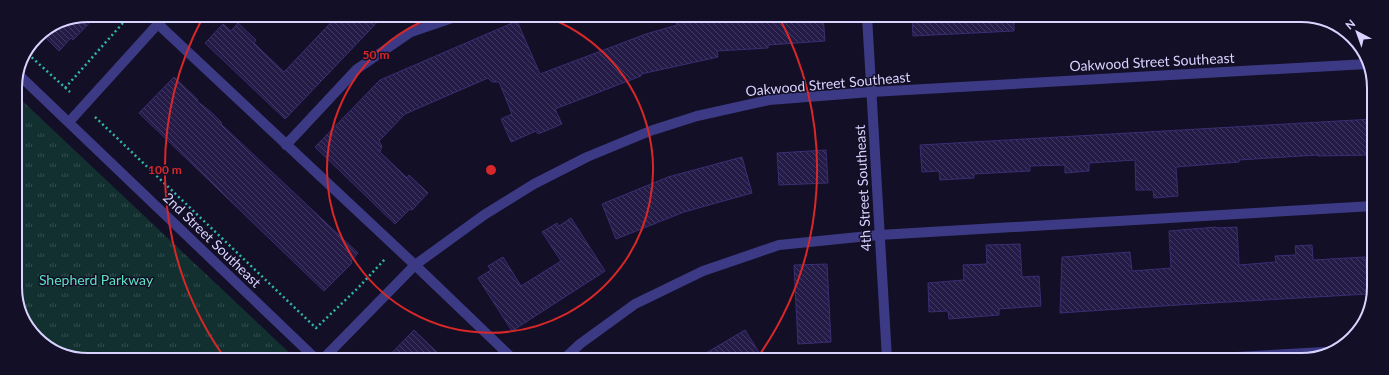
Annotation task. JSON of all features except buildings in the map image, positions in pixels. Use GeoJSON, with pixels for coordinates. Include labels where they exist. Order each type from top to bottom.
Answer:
{"type":"FeatureCollection","features":[{"type":"Feature","properties":{"kind":"street"},"geometry":{"type":"LineString","coordinates":[[286,145],[357,68],[411,32],[440,22]]}},
{"type":"Feature","properties":{"kind":"street","name":"4th Street Southeast"},"geometry":{"type":"LineString","coordinates":[[867,22],[887,353]]}},
{"type":"Feature","properties":{"kind":"street"},"geometry":{"type":"LineString","coordinates":[[69,122],[158,24],[507,353]]}},
{"type":"Feature","properties":{"kind":"street","name":"Oakwood Street Southeast"},"geometry":{"type":"LineString","coordinates":[[329,353],[415,265],[484,215],[534,184],[587,157],[650,131],[697,116],[769,100],[871,92],[1362,64]]}},
{"type":"Feature","properties":{"kind":"street","name":"2nd Street Southeast"},"geometry":{"type":"LineString","coordinates":[[23,79],[310,353]]}},
{"type":"Feature","properties":{"kind":"street"},"geometry":{"type":"LineString","coordinates":[[570,353],[580,344],[635,304],[703,271],[779,245],[879,235],[1367,206]]}},
{"type":"Feature","properties":{"kind":"path"},"geometry":{"type":"LineString","coordinates":[[65,88],[124,22]]}},
{"type":"Feature","properties":{"kind":"path"},"geometry":{"type":"LineString","coordinates":[[30,56],[70,92]]}},
{"type":"Feature","properties":{"kind":"path"},"geometry":{"type":"LineString","coordinates":[[93,115],[316,328],[358,288],[396,248]]}},
{"type":"Feature","properties":{"kind":"green space","name":"Shepherd Parkway"},"geometry":{"type":"Polygon","coordinates":[[[22,101],[290,353],[88,353],[75,352],[67,349],[55,344],[41,334],[29,316],[23,300],[22,101]]]}}]}
